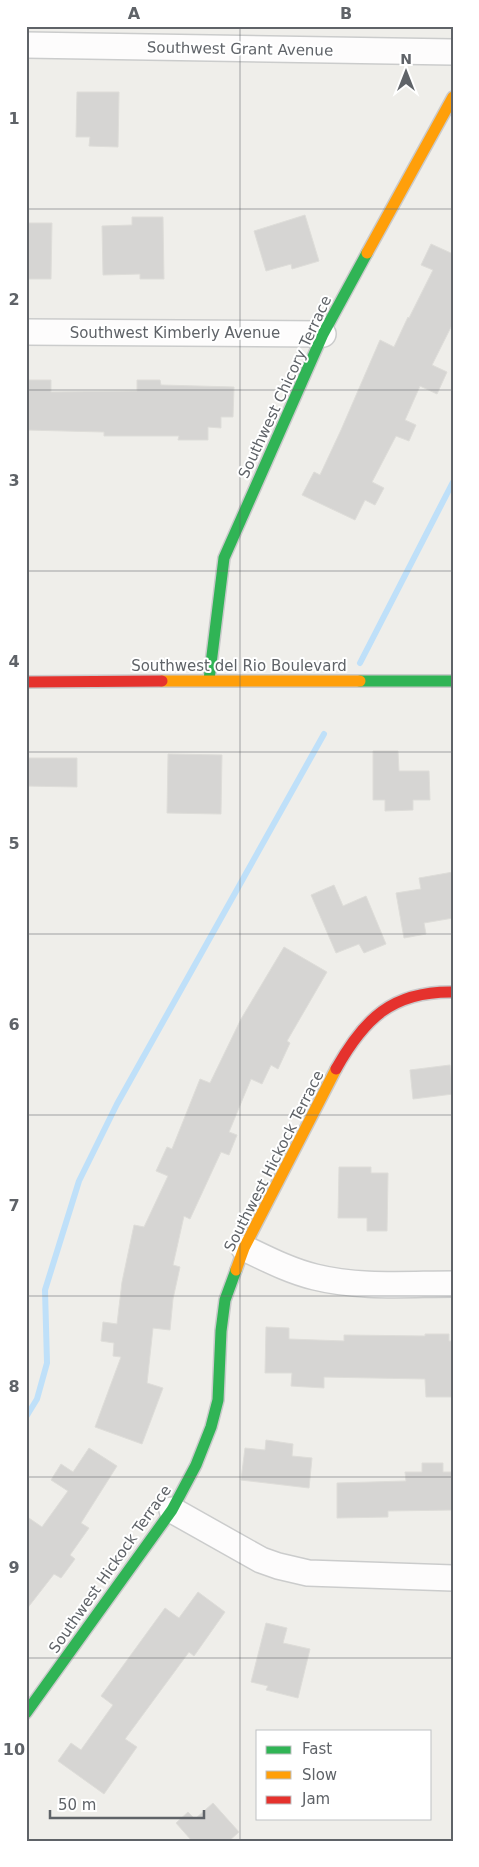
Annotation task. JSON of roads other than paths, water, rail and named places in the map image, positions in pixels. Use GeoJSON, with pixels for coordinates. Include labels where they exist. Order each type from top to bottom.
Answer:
{"type":"FeatureCollection","features":[{"type":"Feature","properties":{"kind":"street","name":"Southwest Grant Avenue"},"geometry":{"type":"LineString","coordinates":[[26,46],[453,52]]}},
{"type":"Feature","properties":{"kind":"street","name":"Southwest Chicory Terrace"},"geometry":{"type":"LineString","coordinates":[[209,680],[224,558],[323,334],[453,97]]}},
{"type":"Feature","properties":{"kind":"street","name":"Southwest Kimberly Avenue"},"geometry":{"type":"LineString","coordinates":[[26,332],[323,334]]}},
{"type":"Feature","properties":{"kind":"street","name":"Southwest del Rio Boulevard"},"geometry":{"type":"LineString","coordinates":[[26,682],[209,680],[453,681]]}},
{"type":"Feature","properties":{"kind":"street","name":"Southwest Hickock Terrace"},"geometry":{"type":"LineString","coordinates":[[26,1713],[172,1510],[196,1465],[211,1427],[218,1400],[221,1331],[226,1300],[244,1248],[338,1068],[367,1023],[382,1010],[397,1001],[420,995],[453,992]]}},
{"type":"Feature","properties":{"kind":"street"},"geometry":{"type":"LineString","coordinates":[[244,1248],[285,1267],[322,1278],[368,1283],[453,1284]]}},
{"type":"Feature","properties":{"kind":"street"},"geometry":{"type":"LineString","coordinates":[[172,1510],[261,1560],[278,1566],[308,1573],[453,1578]]}},
{"type":"Feature","properties":{"kind":"waterway"},"geometry":{"type":"LineString","coordinates":[[360,663],[453,482]]}},
{"type":"Feature","properties":{"kind":"waterway"},"geometry":{"type":"LineString","coordinates":[[26,1417],[37,1399],[47,1363],[45,1290],[79,1181],[117,1104],[324,734]]}}]}
